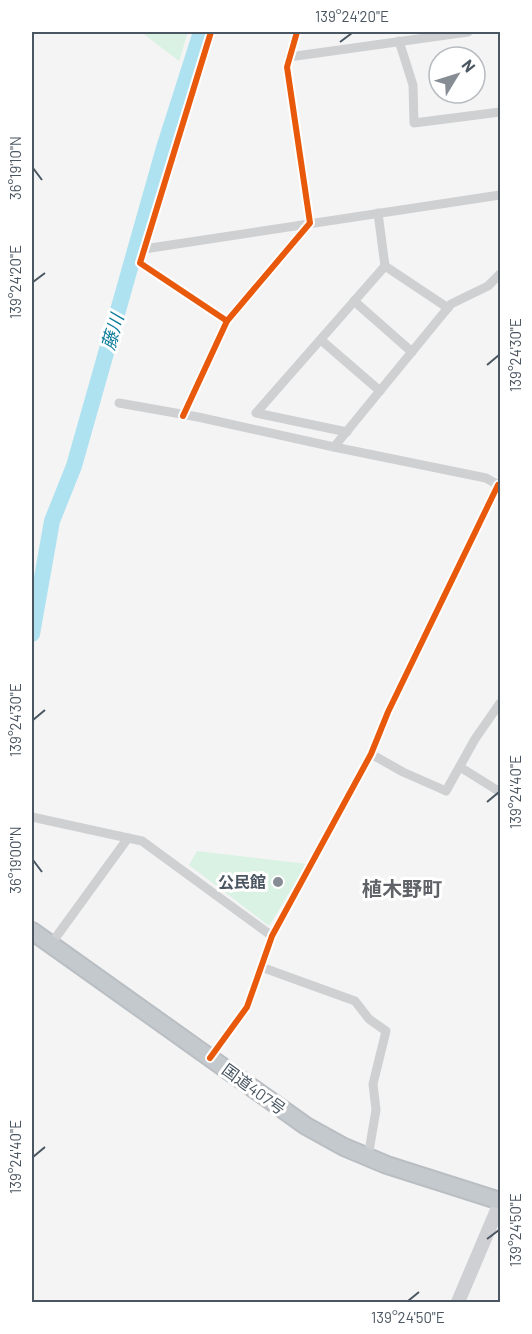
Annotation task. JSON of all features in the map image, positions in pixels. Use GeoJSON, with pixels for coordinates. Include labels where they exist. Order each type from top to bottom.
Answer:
{"type":"FeatureCollection","features":[{"type":"Feature","properties":{"kind":"highway","name":"国道407号"},"geometry":{"type":"LineString","coordinates":[[32,931],[306,1126],[344,1147],[387,1165],[501,1202]]}},
{"type":"Feature","properties":{"kind":"main road"},"geometry":{"type":"LineString","coordinates":[[458,1302],[501,1202]]}},
{"type":"Feature","properties":{"kind":"street"},"geometry":{"type":"LineString","coordinates":[[211,32],[140,263],[227,321]]}},
{"type":"Feature","properties":{"kind":"street"},"geometry":{"type":"LineString","coordinates":[[183,416],[227,321],[310,223],[287,68],[297,32]]}},
{"type":"Feature","properties":{"kind":"street"},"geometry":{"type":"LineString","coordinates":[[289,57],[468,32]]}},
{"type":"Feature","properties":{"kind":"street"},"geometry":{"type":"LineString","coordinates":[[399,41],[413,85],[414,123],[501,112]]}},
{"type":"Feature","properties":{"kind":"street"},"geometry":{"type":"LineString","coordinates":[[144,249],[501,195]]}},
{"type":"Feature","properties":{"kind":"street"},"geometry":{"type":"LineString","coordinates":[[378,213],[385,266],[448,308]]}},
{"type":"Feature","properties":{"kind":"street"},"geometry":{"type":"LineString","coordinates":[[347,432],[256,412],[385,266]]}},
{"type":"Feature","properties":{"kind":"street"},"geometry":{"type":"LineString","coordinates":[[334,447],[451,304],[488,286],[501,274]]}},
{"type":"Feature","properties":{"kind":"street"},"geometry":{"type":"LineString","coordinates":[[354,301],[412,352]]}},
{"type":"Feature","properties":{"kind":"street"},"geometry":{"type":"LineString","coordinates":[[321,339],[380,392]]}},
{"type":"Feature","properties":{"kind":"street"},"geometry":{"type":"LineString","coordinates":[[119,403],[198,417],[486,478],[499,485],[388,712],[371,754],[272,936],[247,1007],[210,1058]]}},
{"type":"Feature","properties":{"kind":"street"},"geometry":{"type":"LineString","coordinates":[[371,754],[403,772],[446,791],[475,740],[501,704]]}},
{"type":"Feature","properties":{"kind":"street"},"geometry":{"type":"LineString","coordinates":[[460,767],[501,792]]}},
{"type":"Feature","properties":{"kind":"street"},"geometry":{"type":"LineString","coordinates":[[32,817],[141,841],[272,936]]}},
{"type":"Feature","properties":{"kind":"street"},"geometry":{"type":"LineString","coordinates":[[51,945],[128,838]]}},
{"type":"Feature","properties":{"kind":"street"},"geometry":{"type":"LineString","coordinates":[[261,968],[355,1001],[369,1019],[386,1031],[373,1083],[376,1110],[368,1157]]}},
{"type":"Feature","properties":{"kind":"green space"},"geometry":{"type":"Polygon","coordinates":[[[141,32],[188,32],[179,61],[141,32]]]}},
{"type":"Feature","properties":{"kind":"green space"},"geometry":{"type":"Polygon","coordinates":[[[197,851],[307,864],[269,926],[189,865],[197,851]]]}},
{"type":"Feature","properties":{"kind":"waterway","name":"藤川"},"geometry":{"type":"LineString","coordinates":[[32,634],[52,521],[74,466],[164,148],[201,32]]}},
{"type":"Feature","properties":{"kind":"cycle path"},"geometry":{"type":"LineString","coordinates":[[211,32],[140,263],[227,321]]}},
{"type":"Feature","properties":{"kind":"cycle path"},"geometry":{"type":"LineString","coordinates":[[183,416],[227,321],[310,223],[287,67],[297,32]]}},
{"type":"Feature","properties":{"kind":"cycle path"},"geometry":{"type":"LineString","coordinates":[[210,1058],[247,1007],[272,936],[371,754],[388,712],[498,485],[500,486]]}},
{"type":"Feature","properties":{"kind":"place","name":"公民館"},"geometry":{"type":"Point","coordinates":[278,882]}},
{"type":"Feature","properties":{"kind":"district","name":"植木野町"},"geometry":{"type":"Point","coordinates":[402,889]}}]}
